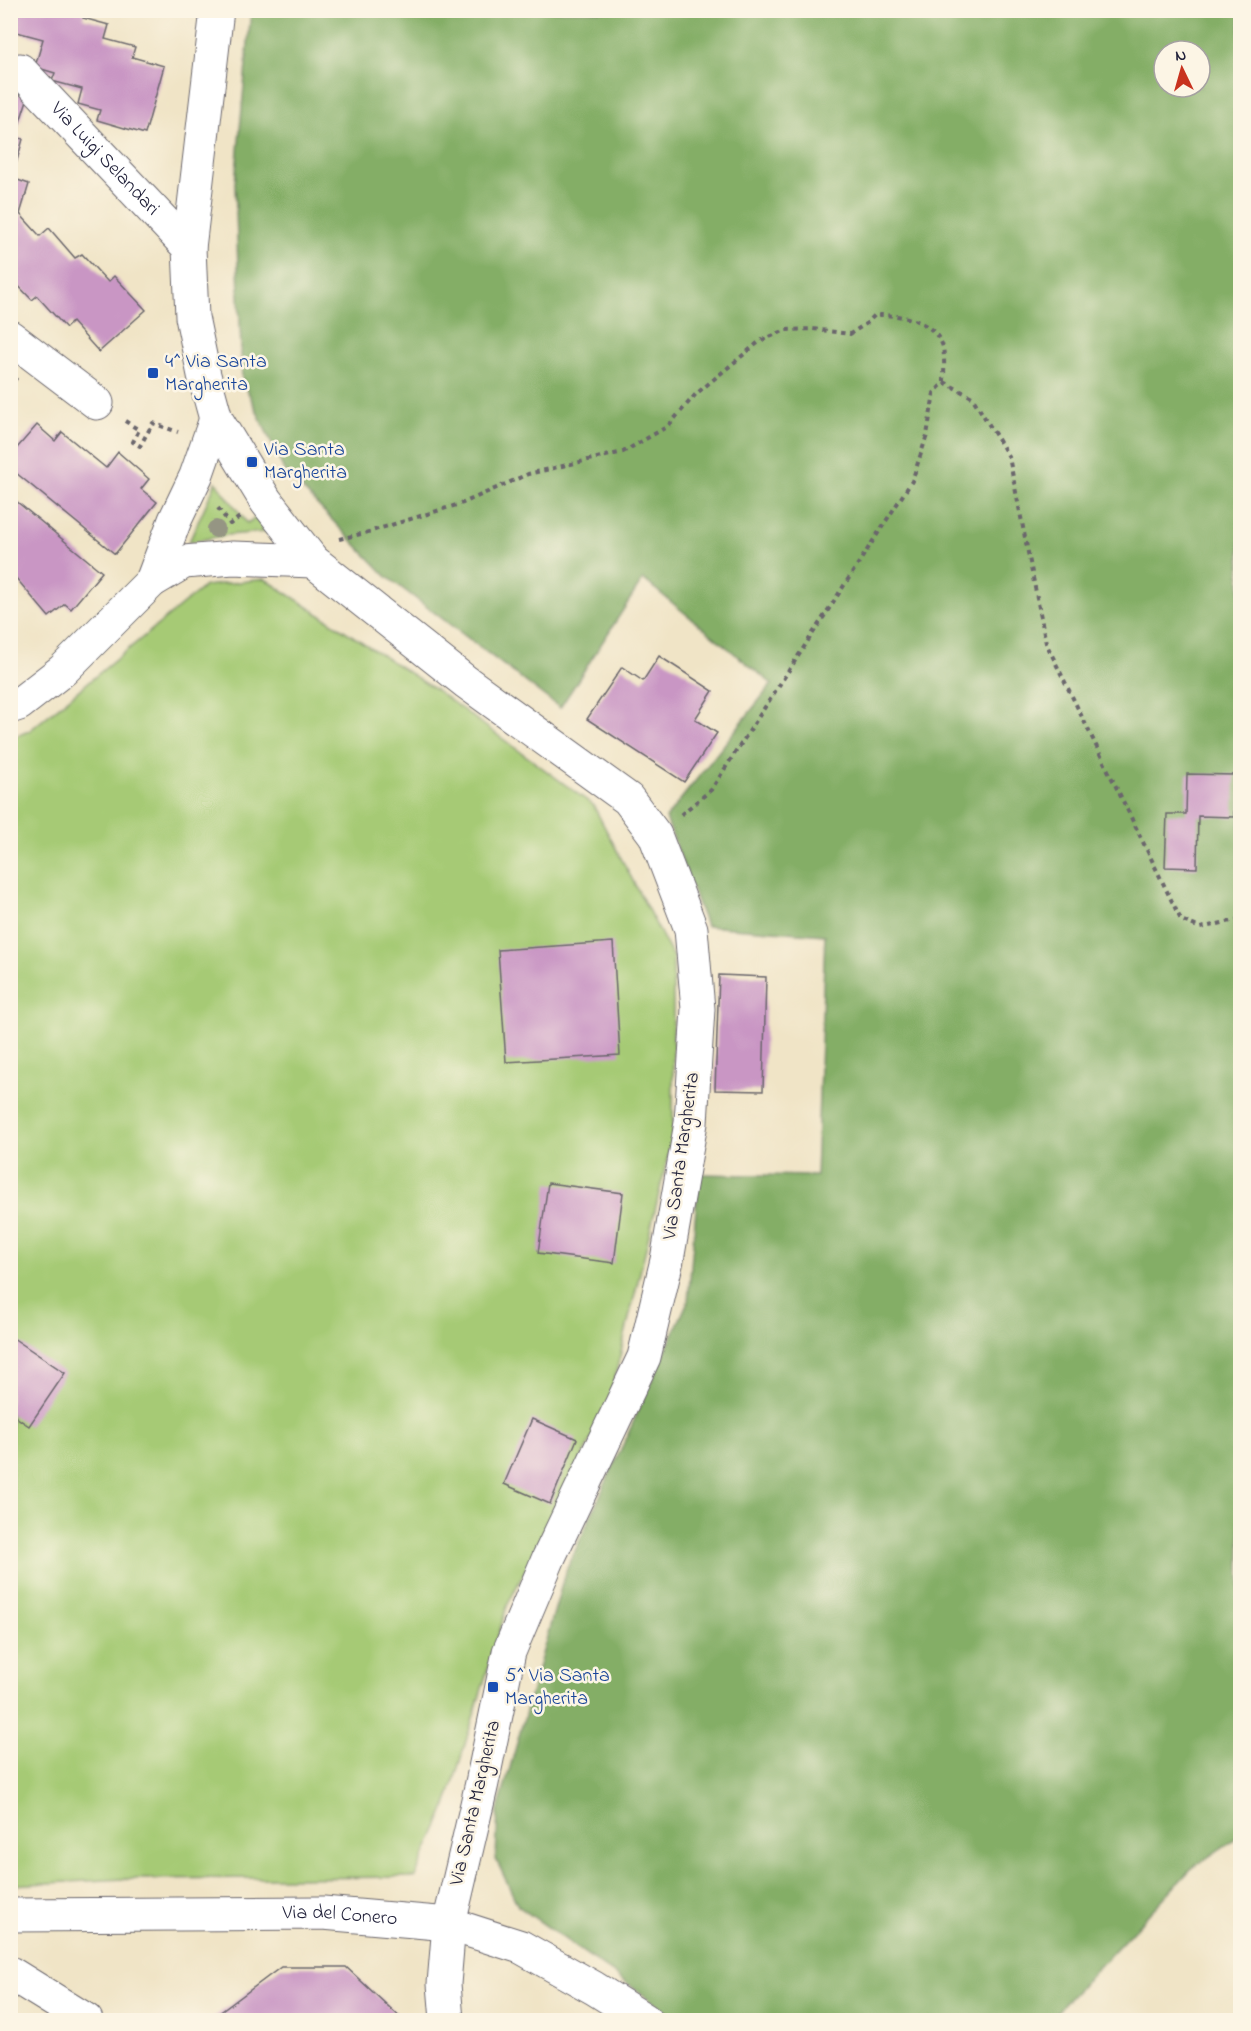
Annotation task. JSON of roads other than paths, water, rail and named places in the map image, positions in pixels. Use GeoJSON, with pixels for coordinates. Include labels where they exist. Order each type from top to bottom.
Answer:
{"type":"FeatureCollection","features":[{"type":"Feature","properties":{"kind":"street"},"geometry":{"type":"LineString","coordinates":[[152,581],[175,520],[196,476],[216,419],[192,317],[189,248],[217,10]]}},
{"type":"Feature","properties":{"kind":"street","name":"Via Luigi Selandari"},"geometry":{"type":"LineString","coordinates":[[20,70],[189,248]]}},
{"type":"Feature","properties":{"kind":"street"},"geometry":{"type":"LineString","coordinates":[[10,338],[97,403]]}},
{"type":"Feature","properties":{"kind":"street","name":"Via Santa Margherita"},"geometry":{"type":"LineString","coordinates":[[216,419],[266,501],[307,554],[466,682],[628,799],[655,835],[691,929],[698,1009],[691,1123],[667,1260],[644,1357],[549,1557],[509,1652],[483,1783],[449,1924],[444,1984],[447,2020]]}},
{"type":"Feature","properties":{"kind":"street"},"geometry":{"type":"LineString","coordinates":[[10,707],[19,704],[63,670],[152,581],[184,562],[307,554]]}},
{"type":"Feature","properties":{"kind":"street","name":"Via del Conero"},"geometry":{"type":"LineString","coordinates":[[10,1915],[323,1913],[449,1924],[521,1947],[645,2020]]}},
{"type":"Feature","properties":{"kind":"street"},"geometry":{"type":"LineString","coordinates":[[10,1972],[86,2020]]}},
{"type":"Feature","properties":{"kind":"place","name":"4^ Via Santa Margherita"},"geometry":{"type":"Point","coordinates":[153,373]}},
{"type":"Feature","properties":{"kind":"place","name":"Via Santa Margherita"},"geometry":{"type":"Point","coordinates":[252,462]}},
{"type":"Feature","properties":{"kind":"place","name":"5^ Via Santa Margherita"},"geometry":{"type":"Point","coordinates":[493,1687]}}]}
